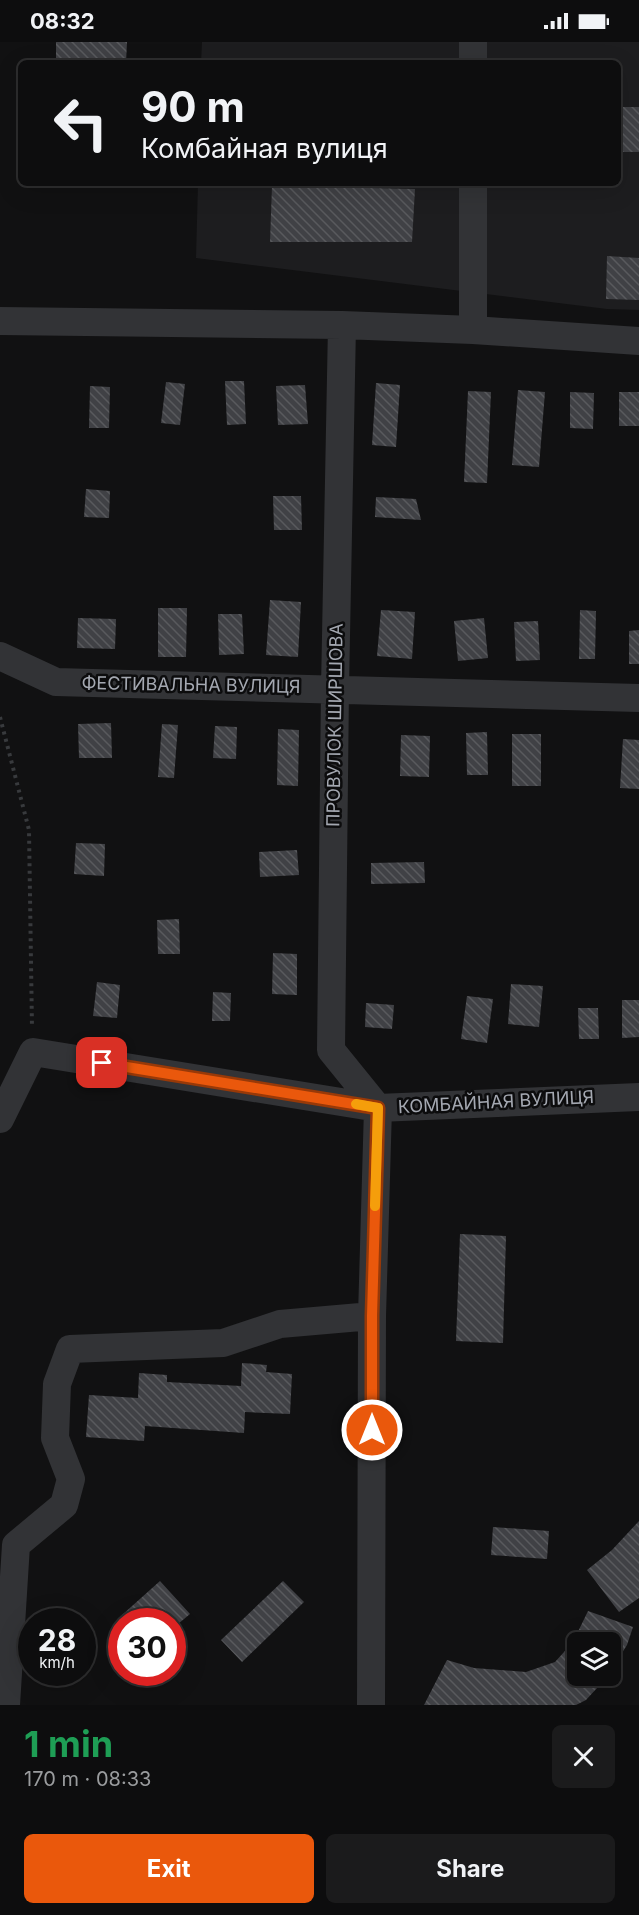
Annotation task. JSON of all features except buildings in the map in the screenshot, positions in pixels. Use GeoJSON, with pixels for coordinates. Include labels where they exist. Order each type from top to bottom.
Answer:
{"type":"FeatureCollection","features":[{"type":"Feature","properties":{"kind":"street"},"geometry":{"type":"LineString","coordinates":[[473,42],[473,60]]}},
{"type":"Feature","properties":{"kind":"street"},"geometry":{"type":"LineString","coordinates":[[472,330],[473,186]]}},
{"type":"Feature","properties":{"kind":"street"},"geometry":{"type":"LineString","coordinates":[[0,321],[342,325],[472,330],[639,341]]}},
{"type":"Feature","properties":{"kind":"street","name":"ПРОВУЛОК ШИРШОВА"},"geometry":{"type":"LineString","coordinates":[[342,325],[335,688],[332,1050],[378,1108]]}},
{"type":"Feature","properties":{"kind":"street","name":"ФЕСТИВАЛЬНА ВУЛИЦЯ"},"geometry":{"type":"LineString","coordinates":[[0,656],[56,682],[639,698]]}},
{"type":"Feature","properties":{"kind":"street"},"geometry":{"type":"LineString","coordinates":[[0,1119],[33,1052]]}},
{"type":"Feature","properties":{"kind":"street","name":"КОМБАЙНАЯ ВУЛИЦЯ"},"geometry":{"type":"LineString","coordinates":[[33,1052],[378,1108],[639,1097]]}},
{"type":"Feature","properties":{"kind":"street"},"geometry":{"type":"LineString","coordinates":[[371,1705],[372,1316],[378,1108]]}},
{"type":"Feature","properties":{"kind":"street"},"geometry":{"type":"LineString","coordinates":[[6,1705],[16,1545],[64,1505],[71,1479],[55,1438],[57,1384],[70,1349],[223,1343],[280,1324],[372,1316]]}},
{"type":"Feature","properties":{"kind":"path"},"geometry":{"type":"LineString","coordinates":[[0,717],[30,830],[33,1052]]}},
{"type":"Feature","properties":{"kind":"shaded area"},"geometry":{"type":"Polygon","coordinates":[[[202,42],[639,42],[639,310],[607,309],[196,258],[198,186],[621,186],[621,60],[201,60],[202,42]]]}},
{"type":"Feature","properties":{"kind":"slow traffic"},"geometry":{"type":"LineString","coordinates":[[356,1104],[378,1108],[375,1206]]}},
{"type":"Feature","properties":{"kind":"route"},"geometry":{"type":"LineString","coordinates":[[102,1063],[378,1108],[372,1316],[372,1430]]}}]}
